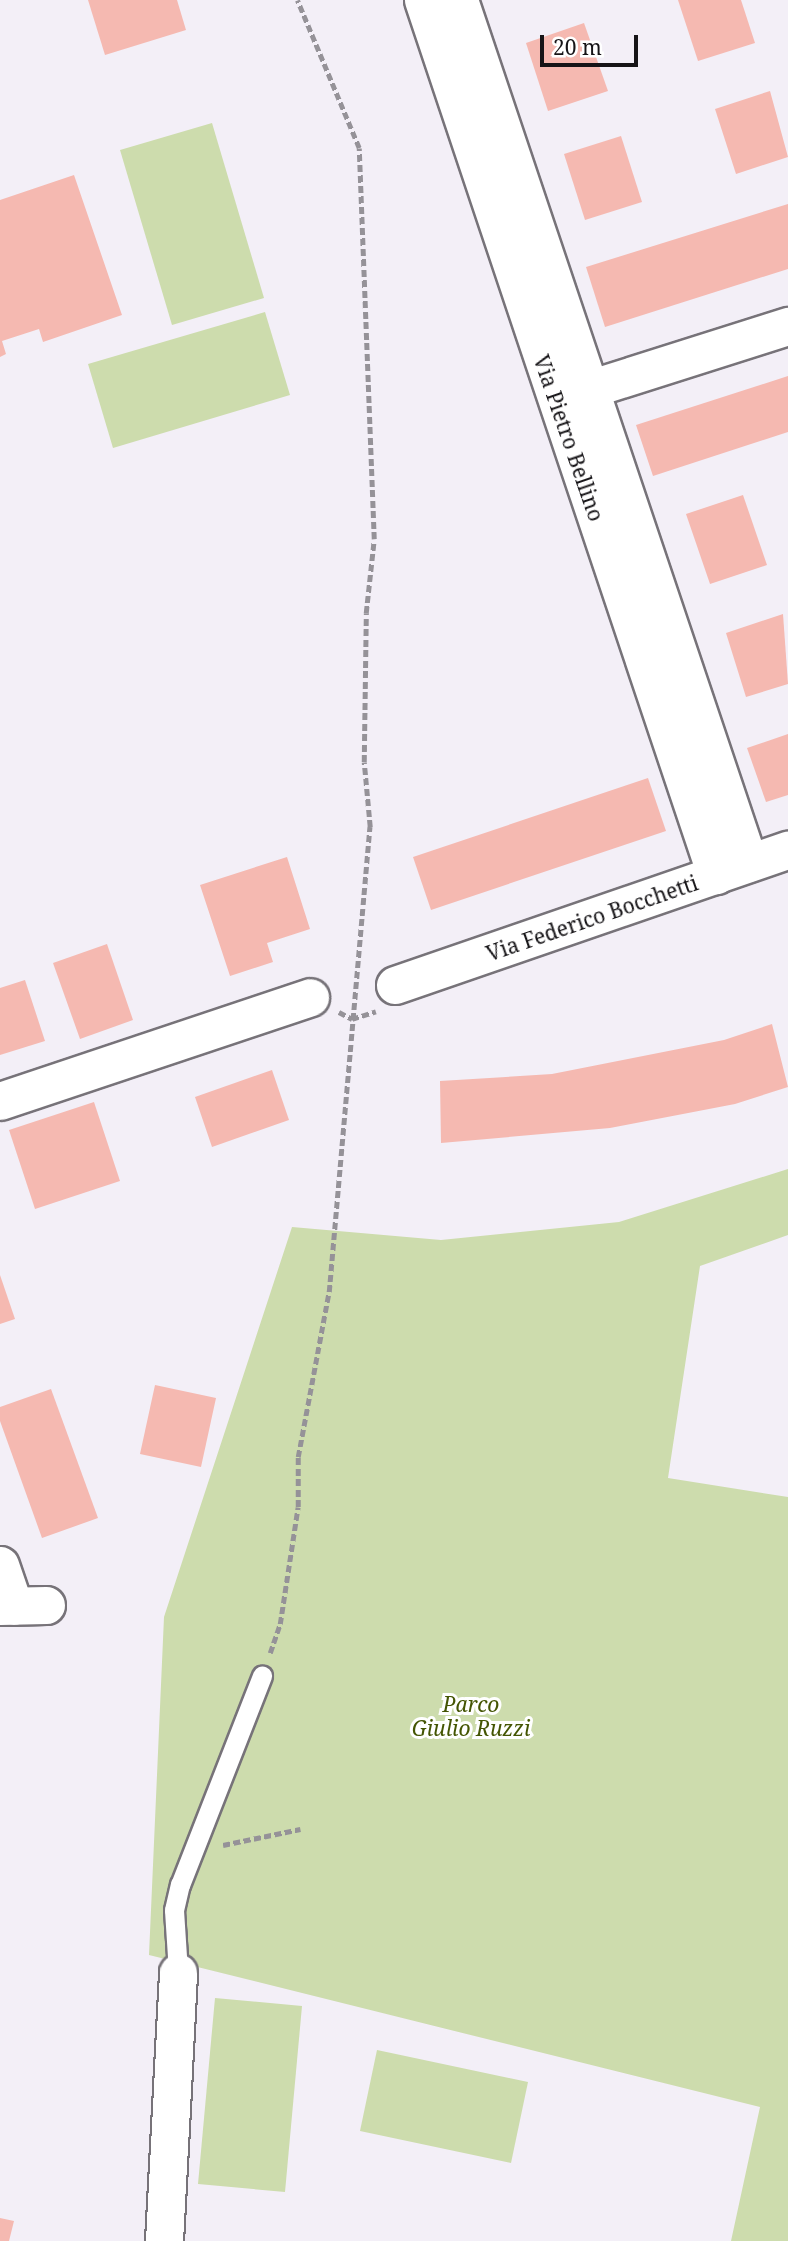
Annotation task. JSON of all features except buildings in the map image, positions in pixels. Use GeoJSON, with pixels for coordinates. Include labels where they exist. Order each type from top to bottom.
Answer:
{"type":"FeatureCollection","features":[{"type":"Feature","properties":{"kind":"street","name":"Via Pietro Bellino"},"geometry":{"type":"LineString","coordinates":[[423,0],[573,395],[733,869]]}},
{"type":"Feature","properties":{"kind":"street","name":"Via Pietro Bellino"},"geometry":{"type":"LineString","coordinates":[[459,0],[573,395]]}},
{"type":"Feature","properties":{"kind":"street"},"geometry":{"type":"LineString","coordinates":[[573,395],[788,326]]}},
{"type":"Feature","properties":{"kind":"street","name":"Via Federico Bocchetti"},"geometry":{"type":"LineString","coordinates":[[395,985],[788,850]]}},
{"type":"Feature","properties":{"kind":"street"},"geometry":{"type":"LineString","coordinates":[[0,1101],[310,997]]}},
{"type":"Feature","properties":{"kind":"street"},"geometry":{"type":"LineString","coordinates":[[0,1565],[20,1606]]}},
{"type":"Feature","properties":{"kind":"street"},"geometry":{"type":"LineString","coordinates":[[164,2241],[177,1972]]}},
{"type":"Feature","properties":{"kind":"lane"},"geometry":{"type":"LineString","coordinates":[[177,1972],[174,1910],[262,1676]]}},
{"type":"Feature","properties":{"kind":"path"},"geometry":{"type":"LineString","coordinates":[[262,1676],[280,1624],[298,1507],[298,1457],[329,1292],[370,827],[366,640],[373,539],[363,198],[359,148],[297,0]]}},
{"type":"Feature","properties":{"kind":"path"},"geometry":{"type":"LineString","coordinates":[[310,997],[352,1019],[381,1009],[395,985]]}},
{"type":"Feature","properties":{"kind":"path"},"geometry":{"type":"LineString","coordinates":[[196,1855],[300,1829]]}},
{"type":"Feature","properties":{"kind":"green space"},"geometry":{"type":"Polygon","coordinates":[[[212,123],[264,298],[172,325],[120,150],[212,123]]]}},
{"type":"Feature","properties":{"kind":"green space"},"geometry":{"type":"Polygon","coordinates":[[[265,312],[290,395],[113,448],[88,364],[265,312]]]}},
{"type":"Feature","properties":{"kind":"green space","name":"Parco Giulio Ruzzi"},"geometry":{"type":"Polygon","coordinates":[[[788,1169],[788,1235],[700,1266],[668,1478],[788,1497],[788,2241],[731,2241],[760,2107],[149,1955],[164,1617],[292,1227],[441,1240],[619,1222],[788,1169]]]}},
{"type":"Feature","properties":{"kind":"green space"},"geometry":{"type":"Polygon","coordinates":[[[215,1998],[302,2006],[285,2192],[198,2184],[215,1998]]]}},
{"type":"Feature","properties":{"kind":"green space"},"geometry":{"type":"Polygon","coordinates":[[[377,2050],[528,2082],[511,2163],[360,2131],[377,2050]]]}}]}
